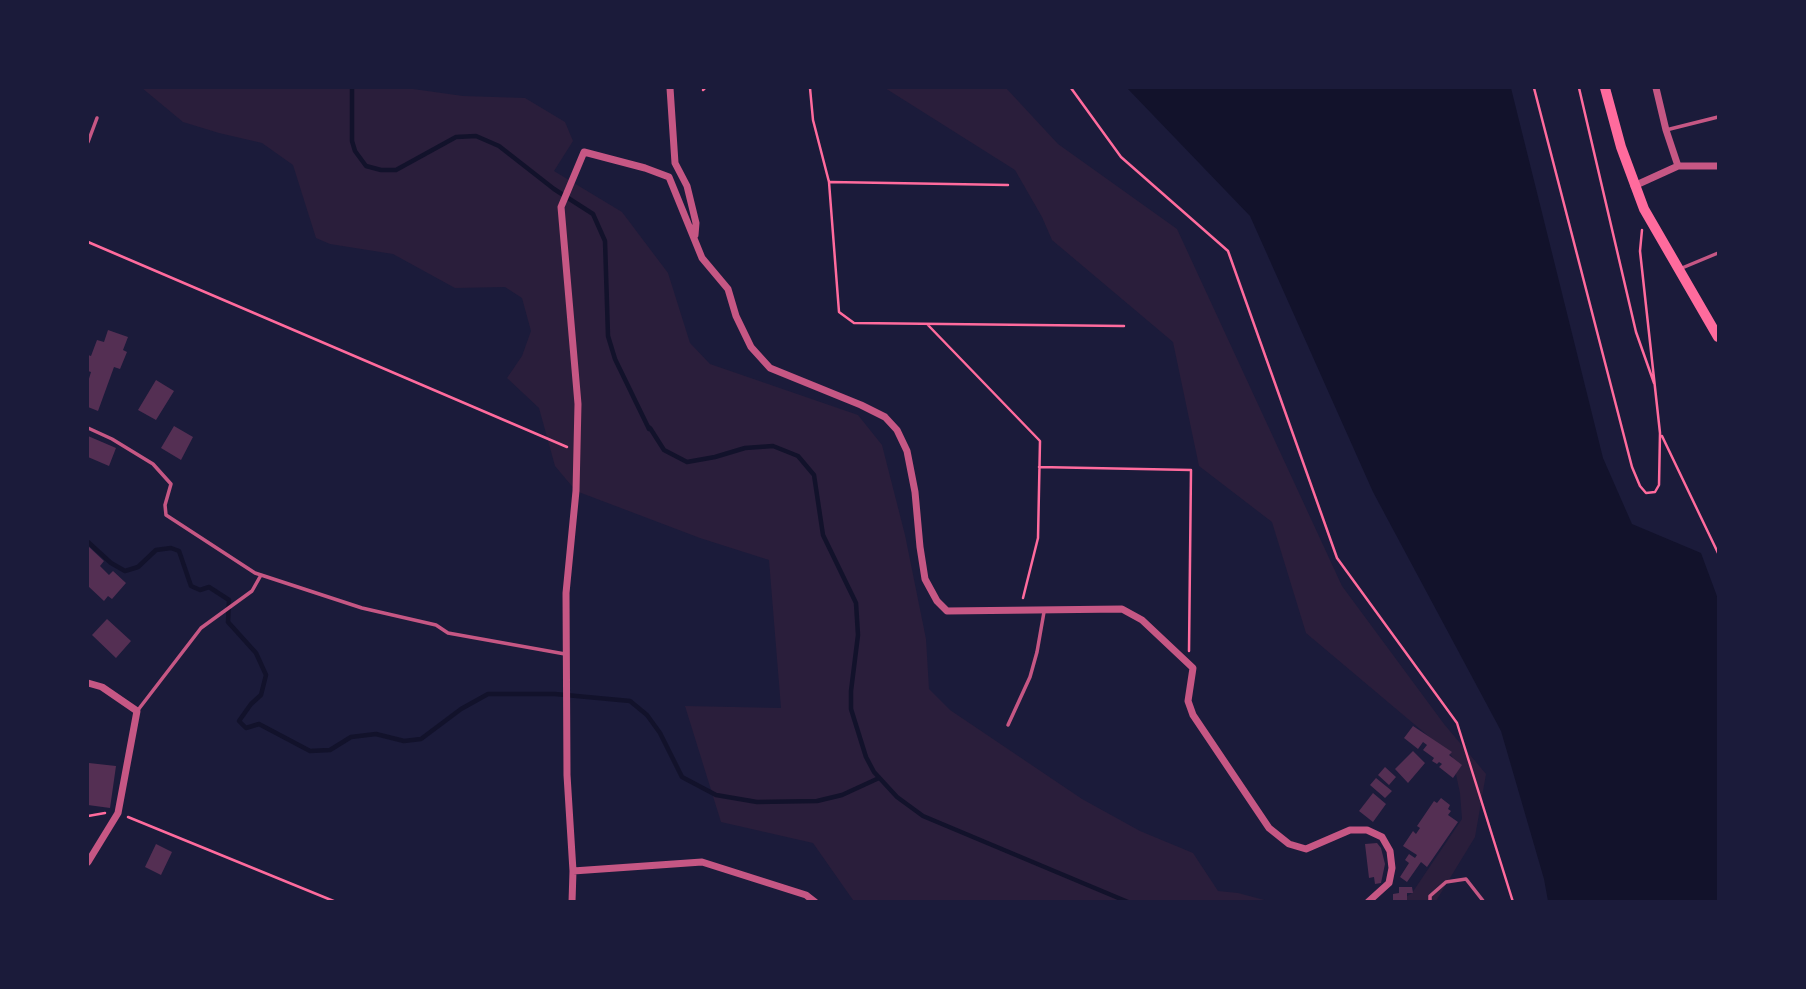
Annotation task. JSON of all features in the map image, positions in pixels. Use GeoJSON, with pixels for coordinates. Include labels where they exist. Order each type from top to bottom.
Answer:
{"type":"FeatureCollection","features":[{"type":"Feature","properties":{"kind":"main road"},"geometry":{"type":"LineString","coordinates":[[1605,88],[1634,186],[1644,209],[1718,337]]}},
{"type":"Feature","properties":{"kind":"street"},"geometry":{"type":"LineString","coordinates":[[670,88],[675,163],[687,186],[696,223],[695,239]]}},
{"type":"Feature","properties":{"kind":"street"},"geometry":{"type":"LineString","coordinates":[[1656,88],[1678,166]]}},
{"type":"Feature","properties":{"kind":"street"},"geometry":{"type":"LineString","coordinates":[[572,901],[573,871],[566,775],[566,593],[578,452],[578,404],[561,207],[584,152],[668,177],[702,258],[728,289],[736,316],[751,347],[770,368],[861,405],[885,418],[897,430],[907,451],[915,492],[919,547],[925,579],[937,601],[947,611],[1122,609],[1142,620],[1193,668],[1188,701],[1193,715],[1269,828],[1289,844],[1306,849],[1350,830],[1367,830],[1382,837],[1390,851],[1392,868],[1388,883],[1368,901]]}},
{"type":"Feature","properties":{"kind":"street"},"geometry":{"type":"LineString","coordinates":[[1634,186],[1678,166],[1718,166]]}},
{"type":"Feature","properties":{"kind":"street"},"geometry":{"type":"LineString","coordinates":[[88,683],[102,687],[136,711],[118,813],[88,862]]}},
{"type":"Feature","properties":{"kind":"street"},"geometry":{"type":"LineString","coordinates":[[573,871],[702,862],[806,895],[815,901]]}},
{"type":"Feature","properties":{"kind":"lane"},"geometry":{"type":"LineString","coordinates":[[1666,130],[1718,117]]}},
{"type":"Feature","properties":{"kind":"lane"},"geometry":{"type":"LineString","coordinates":[[88,142],[97,118]]}},
{"type":"Feature","properties":{"kind":"lane"},"geometry":{"type":"LineString","coordinates":[[1680,269],[1718,253]]}},
{"type":"Feature","properties":{"kind":"lane"},"geometry":{"type":"LineString","coordinates":[[88,428],[153,464],[172,484],[165,505],[166,515],[261,575],[362,608],[436,625],[448,633],[567,654]]}},
{"type":"Feature","properties":{"kind":"lane"},"geometry":{"type":"LineString","coordinates":[[136,711],[201,628],[252,591],[261,575]]}},
{"type":"Feature","properties":{"kind":"lane"},"geometry":{"type":"LineString","coordinates":[[1008,725],[1030,677],[1045,610]]}},
{"type":"Feature","properties":{"kind":"lane"},"geometry":{"type":"LineString","coordinates":[[1430,901],[1430,897],[1446,881],[1466,880],[1484,901]]}},
{"type":"Feature","properties":{"kind":"path"},"geometry":{"type":"LineString","coordinates":[[810,88],[813,120],[829,182],[839,312],[854,323],[1124,327]]}},
{"type":"Feature","properties":{"kind":"path"},"geometry":{"type":"LineString","coordinates":[[1072,88],[1121,157],[1228,251],[1337,558],[1457,723],[1513,901]]}},
{"type":"Feature","properties":{"kind":"path"},"geometry":{"type":"LineString","coordinates":[[1534,88],[1632,467],[1646,493],[1655,492],[1659,485],[1660,433],[1640,251],[1644,209]]}},
{"type":"Feature","properties":{"kind":"path"},"geometry":{"type":"LineString","coordinates":[[1579,88],[1636,332],[1656,389]]}},
{"type":"Feature","properties":{"kind":"path"},"geometry":{"type":"LineString","coordinates":[[829,182],[1009,185]]}},
{"type":"Feature","properties":{"kind":"path"},"geometry":{"type":"LineString","coordinates":[[88,242],[578,452]]}},
{"type":"Feature","properties":{"kind":"path"},"geometry":{"type":"LineString","coordinates":[[927,324],[1040,441],[1038,538],[1019,610]]}},
{"type":"Feature","properties":{"kind":"path"},"geometry":{"type":"LineString","coordinates":[[1660,433],[1718,552]]}},
{"type":"Feature","properties":{"kind":"path"},"geometry":{"type":"LineString","coordinates":[[1040,467],[1191,470],[1189,664]]}},
{"type":"Feature","properties":{"kind":"path"},"geometry":{"type":"LineString","coordinates":[[88,816],[118,813],[336,901]]}},
{"type":"Feature","properties":{"kind":"shaded area"},"geometry":{"type":"Polygon","coordinates":[[[142,88],[412,88],[463,96],[525,98],[565,122],[573,141],[554,171],[622,212],[668,273],[690,343],[710,364],[858,415],[882,445],[905,535],[926,639],[929,689],[950,710],[1082,799],[1140,831],[1193,853],[1218,891],[1268,901],[853,900],[813,843],[721,822],[685,706],[781,708],[769,560],[700,538],[576,491],[555,466],[539,408],[507,378],[522,356],[531,331],[522,298],[505,287],[455,288],[393,254],[330,244],[316,238],[293,165],[262,143],[183,122],[142,88]]]}},
{"type":"Feature","properties":{"kind":"shaded area"},"geometry":{"type":"Polygon","coordinates":[[[885,88],[1006,88],[1058,144],[1177,229],[1342,586],[1444,724],[1486,774],[1475,837],[1436,901],[1400,901],[1412,893],[1462,819],[1460,793],[1452,756],[1306,633],[1272,522],[1199,466],[1173,342],[1052,240],[1015,170],[885,88]]]}},
{"type":"Feature","properties":{"kind":"shaded area"},"geometry":{"type":"Polygon","coordinates":[[[1127,88],[1511,88],[1603,458],[1632,524],[1701,553],[1718,599],[1718,901],[1548,901],[1501,731],[1373,492],[1250,216],[1127,88]]]}},
{"type":"Feature","properties":{"kind":"building"},"geometry":{"type":"Polygon","coordinates":[[[108,330],[128,337],[123,350],[127,352],[120,369],[114,367],[98,411],[88,407],[88,382],[91,372],[88,371],[88,355],[91,356],[97,340],[104,342],[108,330]]]}},
{"type":"Feature","properties":{"kind":"building"},"geometry":{"type":"Polygon","coordinates":[[[156,380],[174,391],[156,420],[138,410],[156,380]]]}},
{"type":"Feature","properties":{"kind":"building"},"geometry":{"type":"Polygon","coordinates":[[[174,426],[193,437],[181,460],[161,448],[174,426]]]}},
{"type":"Feature","properties":{"kind":"building"},"geometry":{"type":"Polygon","coordinates":[[[88,436],[116,448],[109,466],[88,457],[88,436]]]}},
{"type":"Feature","properties":{"kind":"building"},"geometry":{"type":"Polygon","coordinates":[[[88,546],[104,561],[100,566],[109,575],[113,571],[126,583],[112,599],[108,596],[104,601],[88,586],[88,546]]]}},
{"type":"Feature","properties":{"kind":"building"},"geometry":{"type":"Polygon","coordinates":[[[107,619],[131,641],[116,658],[92,635],[107,619]]]}},
{"type":"Feature","properties":{"kind":"building"},"geometry":{"type":"Polygon","coordinates":[[[1413,726],[1452,752],[1449,755],[1462,765],[1453,778],[1439,767],[1442,764],[1432,761],[1434,758],[1423,750],[1427,745],[1423,742],[1418,749],[1404,738],[1413,726]]]}},
{"type":"Feature","properties":{"kind":"building"},"geometry":{"type":"Polygon","coordinates":[[[1413,751],[1425,763],[1408,783],[1395,769],[1413,751]]]}},
{"type":"Feature","properties":{"kind":"building"},"geometry":{"type":"Polygon","coordinates":[[[89,763],[116,766],[110,808],[88,805],[89,763]]]}},
{"type":"Feature","properties":{"kind":"building"},"geometry":{"type":"Polygon","coordinates":[[[1385,767],[1396,777],[1389,785],[1378,775],[1385,767]]]}},
{"type":"Feature","properties":{"kind":"building"},"geometry":{"type":"Polygon","coordinates":[[[1376,778],[1392,791],[1385,798],[1370,785],[1376,778]]]}},
{"type":"Feature","properties":{"kind":"building"},"geometry":{"type":"Polygon","coordinates":[[[1373,793],[1386,804],[1373,822],[1359,811],[1373,793]]]}},
{"type":"Feature","properties":{"kind":"building"},"geometry":{"type":"Polygon","coordinates":[[[1441,798],[1450,805],[1448,809],[1451,811],[1448,815],[1458,822],[1427,867],[1421,862],[1407,882],[1400,877],[1409,863],[1405,860],[1409,854],[1415,858],[1417,855],[1403,846],[1413,831],[1416,834],[1420,828],[1417,826],[1434,801],[1437,803],[1441,798]]]}},
{"type":"Feature","properties":{"kind":"building"},"geometry":{"type":"Polygon","coordinates":[[[1377,843],[1385,864],[1381,883],[1375,884],[1374,877],[1369,878],[1365,844],[1377,843]]]}},
{"type":"Feature","properties":{"kind":"building"},"geometry":{"type":"Polygon","coordinates":[[[156,844],[172,852],[161,875],[145,867],[156,844]]]}},
{"type":"Feature","properties":{"kind":"building"},"geometry":{"type":"Polygon","coordinates":[[[1399,887],[1412,887],[1413,893],[1407,893],[1407,902],[1393,902],[1393,894],[1399,893],[1399,887]]]}},
{"type":"Feature","properties":{"kind":"waterway"},"geometry":{"type":"LineString","coordinates":[[352,88],[352,141],[355,151],[366,166],[396,170],[456,137],[476,136],[499,146],[554,189],[593,214],[605,241],[608,336],[615,359],[649,429],[664,450],[687,462],[745,448],[773,446],[798,456],[814,475],[823,535],[856,603],[858,635],[851,709],[866,757],[874,772],[897,797],[923,816],[1128,902]]}},
{"type":"Feature","properties":{"kind":"waterway"},"geometry":{"type":"LineString","coordinates":[[88,542],[111,563],[125,571],[138,567],[156,550],[171,548],[179,551],[191,586],[200,590],[209,587],[229,600],[228,622],[256,653],[266,675],[261,695],[239,721],[246,728],[259,724],[310,751],[330,750],[351,737],[376,734],[404,741],[421,739],[461,709],[488,694],[555,694],[630,701],[647,715],[660,733],[682,777],[716,795],[757,802],[817,801],[842,795],[879,778]]}}]}
